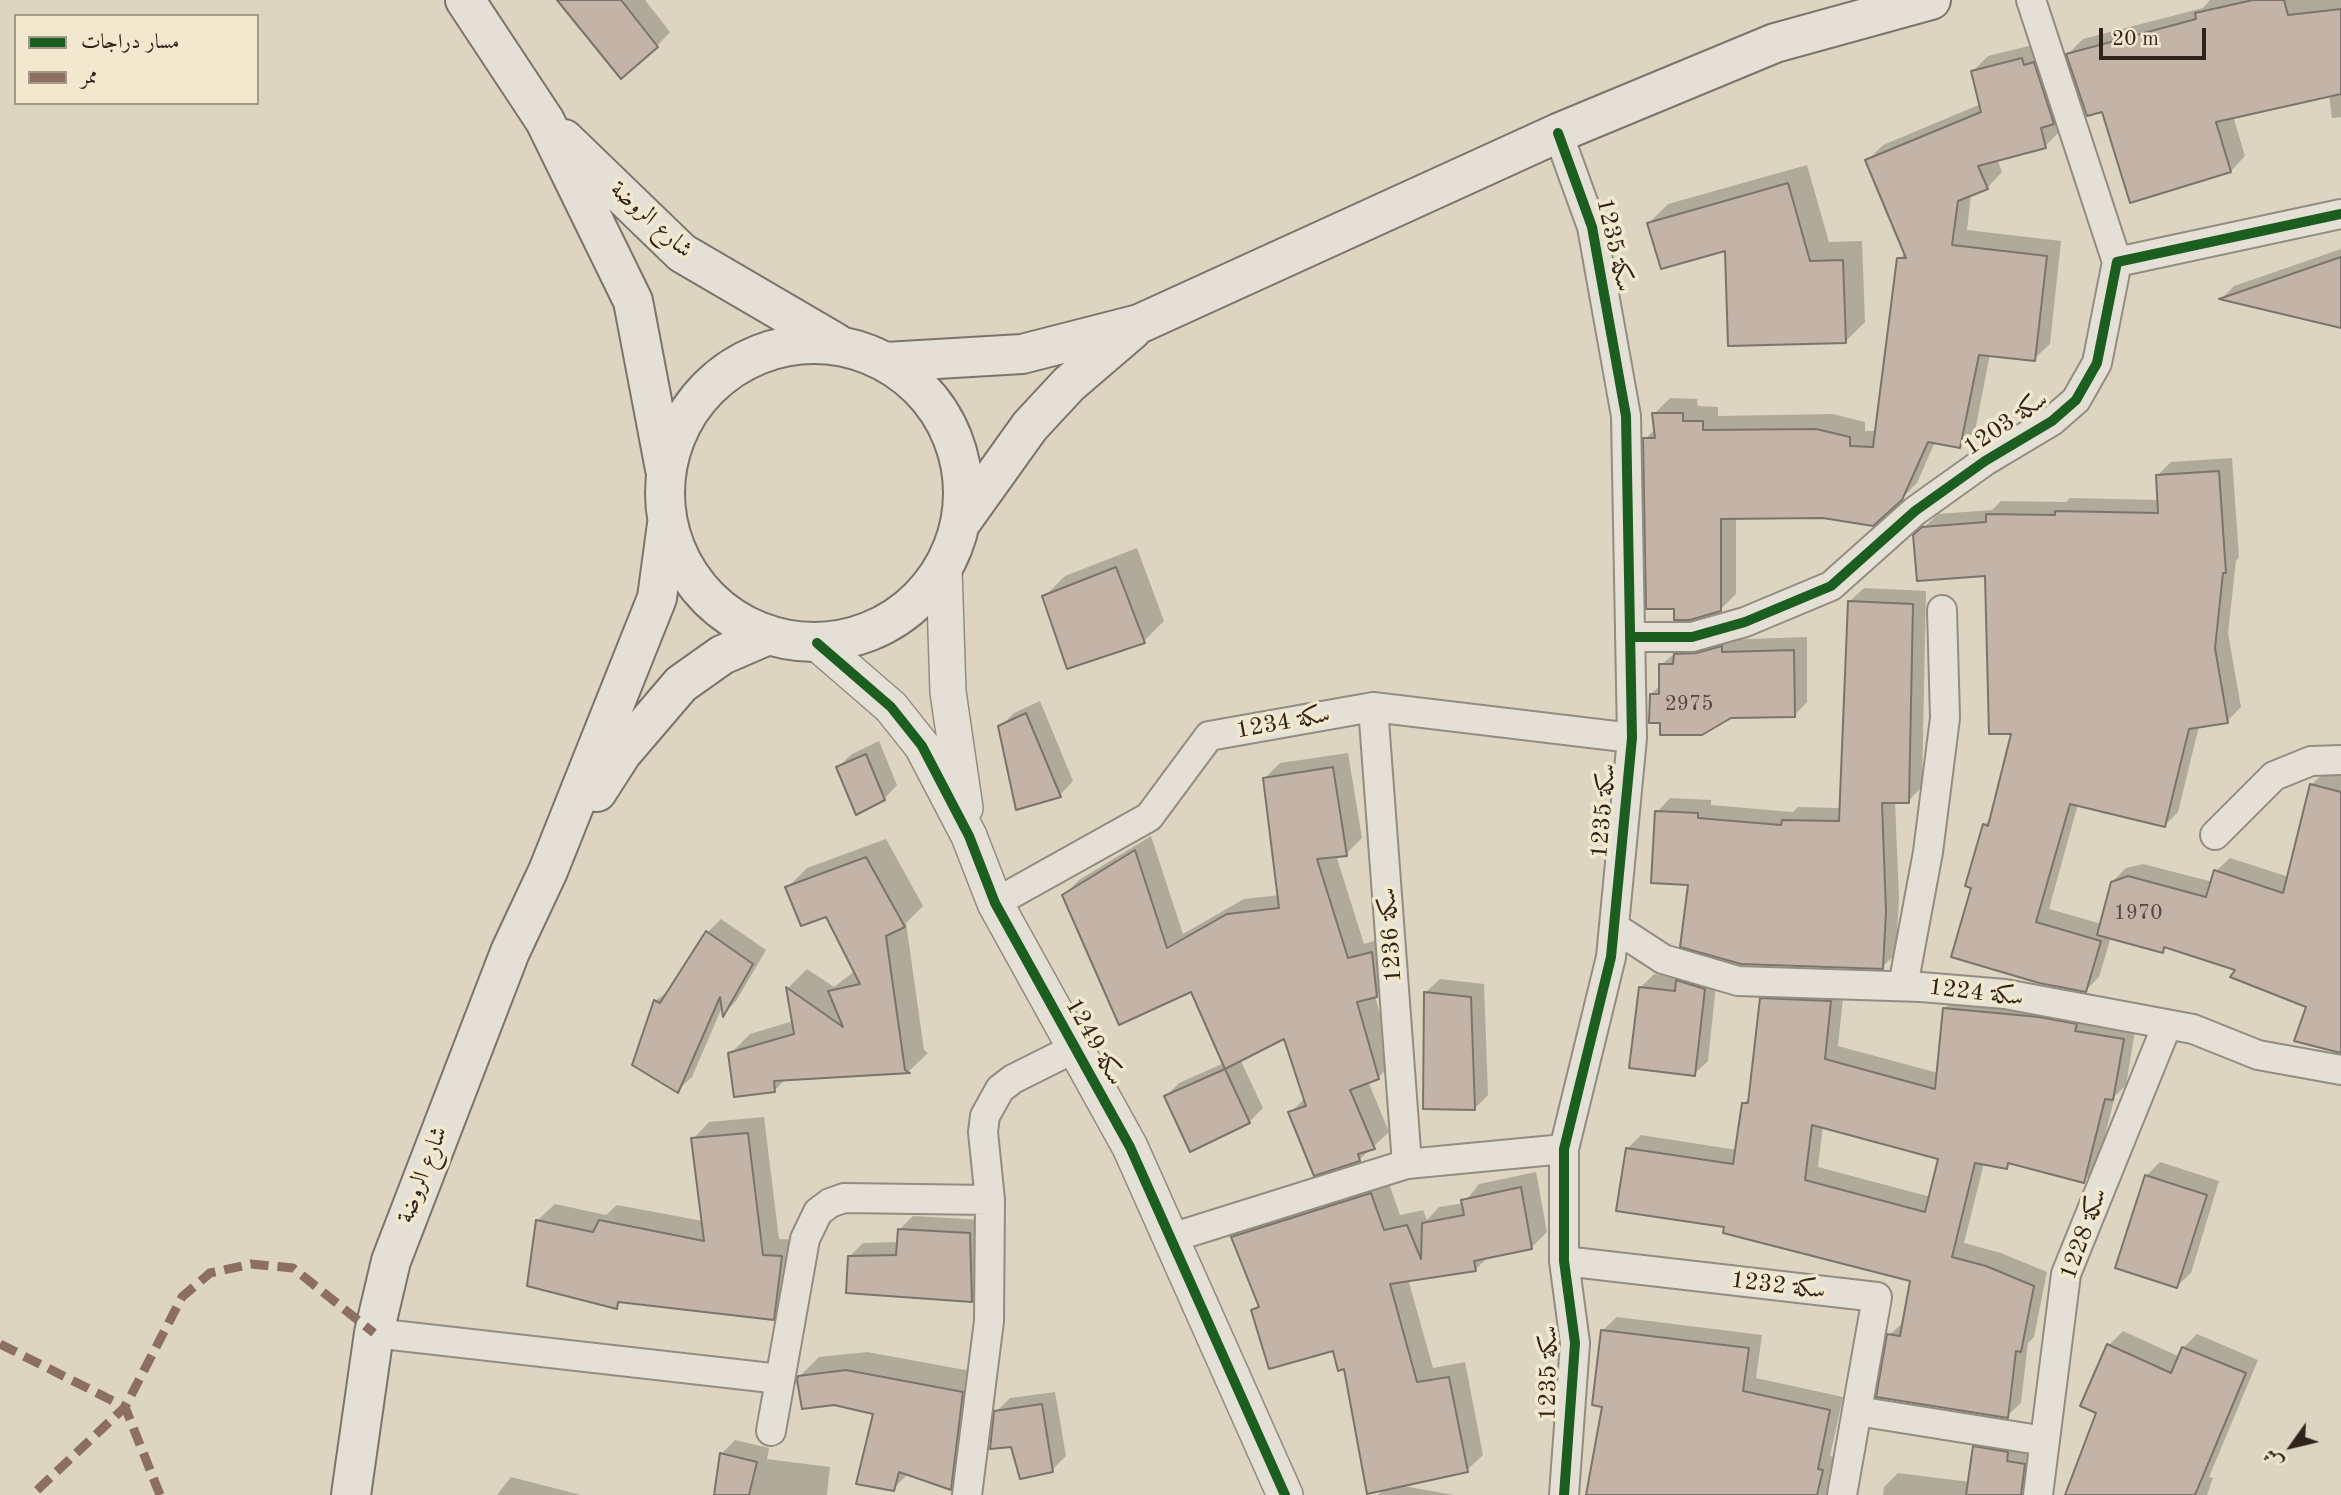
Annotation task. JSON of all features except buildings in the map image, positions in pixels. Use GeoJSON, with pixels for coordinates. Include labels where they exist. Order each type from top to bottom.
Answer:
{"type":"FeatureCollection","features":[{"type":"Feature","properties":{"kind":"main road","name":"شارع الروضة"},"geometry":{"type":"LineString","coordinates":[[465,0],[545,121],[633,301],[666,472]]}},
{"type":"Feature","properties":{"kind":"main road"},"geometry":{"type":"LineString","coordinates":[[886,362],[1022,354],[1139,324],[1558,134],[1775,43],[1931,0]]}},
{"type":"Feature","properties":{"kind":"main road","name":"شارع الروضة"},"geometry":{"type":"LineString","coordinates":[[545,121],[682,253],[842,346]]}},
{"type":"Feature","properties":{"kind":"main road"},"geometry":{"type":"LineString","coordinates":[[962,521],[962,474],[950,429],[923,390],[886,362],[842,346],[795,344],[784,347],[750,357],[712,383],[681,424],[666,472],[667,524],[687,572],[721,611],[766,636],[817,643],[867,634],[911,608],[944,569],[962,521],[1030,426],[1069,384],[1139,324]]}},
{"type":"Feature","properties":{"kind":"main road","name":"شارع الروضة"},"geometry":{"type":"LineString","coordinates":[[351,1495],[374,1333],[391,1261],[510,952],[548,871],[657,597],[667,524]]}},
{"type":"Feature","properties":{"kind":"main road","name":"شارع الروضة"},"geometry":{"type":"LineString","coordinates":[[548,871],[622,753],[681,684],[722,655],[766,636]]}},
{"type":"Feature","properties":{"kind":"street"},"geometry":{"type":"LineString","coordinates":[[2031,0],[2117,262],[2341,215]]}},
{"type":"Feature","properties":{"kind":"street","name":"سكة 1235"},"geometry":{"type":"LineString","coordinates":[[1558,134],[1592,227],[1626,416],[1632,738],[1611,957],[1564,1149],[1564,1261],[1575,1343],[1564,1495]]}},
{"type":"Feature","properties":{"kind":"street","name":"سكة 1203"},"geometry":{"type":"LineString","coordinates":[[1630,637],[1692,637],[1745,622],[1831,586],[1915,511],[1985,461],[2052,421],[2076,400],[2098,362],[2117,262]]}},
{"type":"Feature","properties":{"kind":"street","name":"سكة 1249"},"geometry":{"type":"LineString","coordinates":[[944,569],[948,692],[969,836]]}},
{"type":"Feature","properties":{"kind":"street"},"geometry":{"type":"LineString","coordinates":[[1903,986],[1928,852],[1945,718],[1941,610]]}},
{"type":"Feature","properties":{"kind":"street","name":"سكة 1249"},"geometry":{"type":"LineString","coordinates":[[817,643],[891,707],[922,746],[969,836],[995,904],[1073,1049],[1130,1147],[1285,1495]]}},
{"type":"Feature","properties":{"kind":"street","name":"سكة 1234"},"geometry":{"type":"LineString","coordinates":[[995,904],[1149,817],[1209,736],[1373,706],[1632,738]]}},
{"type":"Feature","properties":{"kind":"street","name":"سكة 1236"},"geometry":{"type":"LineString","coordinates":[[1373,706],[1407,1164]]}},
{"type":"Feature","properties":{"kind":"street"},"geometry":{"type":"LineString","coordinates":[[2215,835],[2274,776],[2311,761],[2341,760]]}},
{"type":"Feature","properties":{"kind":"street","name":"سكة 1224"},"geometry":{"type":"LineString","coordinates":[[1614,927],[1663,959],[1738,981],[1903,986],[2005,995],[2193,1029],[2258,1055],[2341,1070]]}},
{"type":"Feature","properties":{"kind":"street","name":"سكة 1228"},"geometry":{"type":"LineString","coordinates":[[2038,1495],[2066,1274],[2167,1025]]}},
{"type":"Feature","properties":{"kind":"street"},"geometry":{"type":"LineString","coordinates":[[967,1495],[989,1321],[990,1200],[983,1132],[991,1101],[1013,1079],[1073,1049]]}},
{"type":"Feature","properties":{"kind":"street"},"geometry":{"type":"LineString","coordinates":[[1171,1238],[1407,1164],[1564,1149]]}},
{"type":"Feature","properties":{"kind":"street"},"geometry":{"type":"LineString","coordinates":[[771,1431],[805,1239],[818,1212],[830,1203],[844,1198],[990,1200]]}},
{"type":"Feature","properties":{"kind":"street","name":"سكة 1232"},"geometry":{"type":"LineString","coordinates":[[1564,1261],[1877,1297],[1842,1495]]}},
{"type":"Feature","properties":{"kind":"street"},"geometry":{"type":"LineString","coordinates":[[374,1333],[780,1379]]}},
{"type":"Feature","properties":{"kind":"street"},"geometry":{"type":"LineString","coordinates":[[1857,1411],[2045,1441]]}},
{"type":"Feature","properties":{"kind":"marked path"},"geometry":{"type":"LineString","coordinates":[[160,1495],[125,1407],[182,1297],[210,1273],[251,1264],[293,1268],[374,1333]]}},
{"type":"Feature","properties":{"kind":"marked path"},"geometry":{"type":"LineString","coordinates":[[0,1344],[125,1407],[32,1495]]}},
{"type":"Feature","properties":{"kind":"cycle path"},"geometry":{"type":"LineString","coordinates":[[1558,133],[1592,227],[1626,416],[1632,738],[1611,957],[1564,1149],[1564,1261],[1575,1343],[1564,1495]]}},
{"type":"Feature","properties":{"kind":"cycle path"},"geometry":{"type":"LineString","coordinates":[[1630,637],[1692,637],[1745,622],[1831,586],[1915,511],[1985,461],[2052,421],[2076,400],[2097,363],[2117,262],[2341,214]]}},
{"type":"Feature","properties":{"kind":"cycle path"},"geometry":{"type":"LineString","coordinates":[[817,643],[891,707],[922,746],[969,836],[995,903],[1130,1147],[1285,1495]]}}]}
